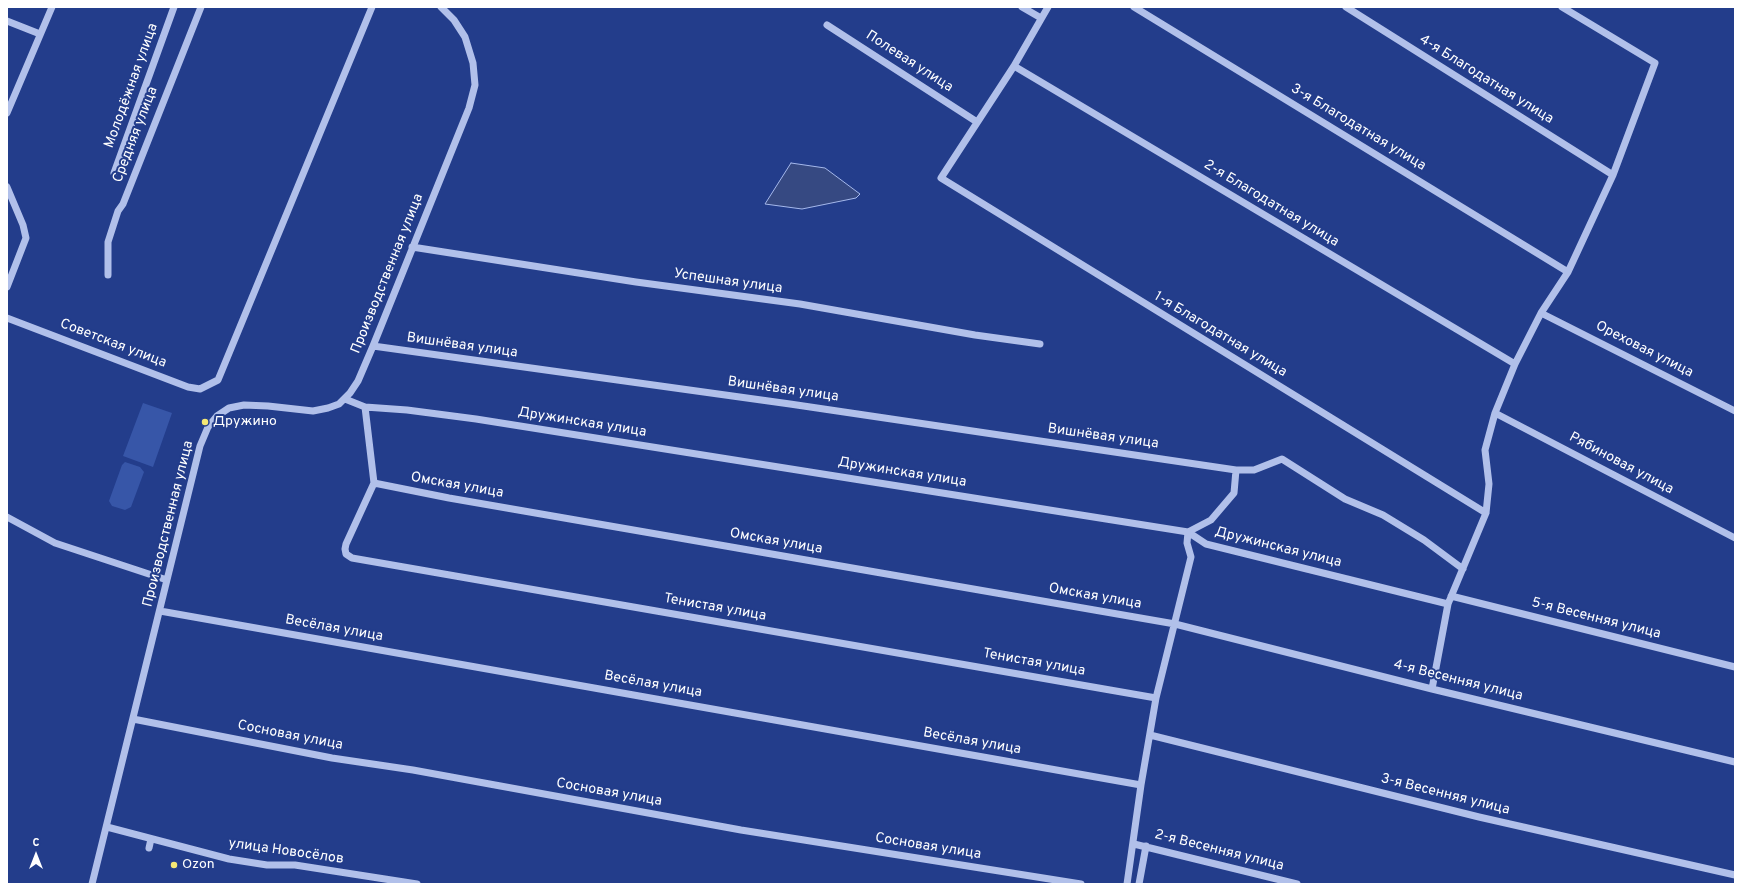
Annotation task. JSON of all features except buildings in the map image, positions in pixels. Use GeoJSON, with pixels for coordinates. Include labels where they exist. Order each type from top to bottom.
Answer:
{"type":"FeatureCollection","features":[{"type":"Feature","properties":{"kind":"street"},"geometry":{"type":"LineString","coordinates":[[7,113],[52,7]]}},
{"type":"Feature","properties":{"kind":"street","name":"Молодёжная улица"},"geometry":{"type":"LineString","coordinates":[[114,173],[174,7]]}},
{"type":"Feature","properties":{"kind":"street","name":"Средняя улица"},"geometry":{"type":"LineString","coordinates":[[108,275],[108,242],[118,211],[123,204],[201,7]]}},
{"type":"Feature","properties":{"kind":"street","name":"Советская улица"},"geometry":{"type":"LineString","coordinates":[[7,318],[188,387],[200,389],[218,380],[372,7]]}},
{"type":"Feature","properties":{"kind":"street","name":"Производственная улица"},"geometry":{"type":"LineString","coordinates":[[92,884],[200,446],[208,428],[217,416],[230,408],[244,405],[318,410],[328,408],[345,399],[358,381],[469,108],[475,85],[473,63],[465,37],[454,20],[441,7]]}},
{"type":"Feature","properties":{"kind":"street"},"geometry":{"type":"LineString","coordinates":[[1022,7],[1041,18]]}},
{"type":"Feature","properties":{"kind":"street"},"geometry":{"type":"LineString","coordinates":[[976,122],[1014,66],[1048,7]]}},
{"type":"Feature","properties":{"kind":"street","name":"3-я Благодатная улица"},"geometry":{"type":"LineString","coordinates":[[1134,7],[1568,272]]}},
{"type":"Feature","properties":{"kind":"street","name":"4-я Благодатная улица"},"geometry":{"type":"LineString","coordinates":[[1346,7],[1613,175]]}},
{"type":"Feature","properties":{"kind":"street"},"geometry":{"type":"LineString","coordinates":[[1432,689],[1448,604],[1486,513],[1489,484],[1485,450],[1495,413],[1515,364],[1541,312],[1568,272],[1613,175],[1655,64],[1562,7]]}},
{"type":"Feature","properties":{"kind":"street"},"geometry":{"type":"LineString","coordinates":[[7,21],[40,34]]}},
{"type":"Feature","properties":{"kind":"street","name":"Полевая улица"},"geometry":{"type":"LineString","coordinates":[[827,25],[976,122]]}},
{"type":"Feature","properties":{"kind":"street","name":"2-я Благодатная улица"},"geometry":{"type":"LineString","coordinates":[[1014,66],[1515,364]]}},
{"type":"Feature","properties":{"kind":"street","name":"1-я Благодатная улица"},"geometry":{"type":"LineString","coordinates":[[976,122],[941,178],[1486,513]]}},
{"type":"Feature","properties":{"kind":"street"},"geometry":{"type":"LineString","coordinates":[[7,187],[23,225],[26,238],[7,287]]}},
{"type":"Feature","properties":{"kind":"street","name":"Успешная улица"},"geometry":{"type":"LineString","coordinates":[[412,247],[636,282],[800,304],[975,335],[1040,344]]}},
{"type":"Feature","properties":{"kind":"street","name":"Ореховая улица"},"geometry":{"type":"LineString","coordinates":[[1541,312],[1735,411]]}},
{"type":"Feature","properties":{"kind":"street","name":"Вишнёвая улица"},"geometry":{"type":"LineString","coordinates":[[372,346],[798,405],[1236,470],[1254,470],[1282,459],[1345,499],[1383,515],[1424,540],[1463,569]]}},
{"type":"Feature","properties":{"kind":"street","name":"Дружинская улица"},"geometry":{"type":"LineString","coordinates":[[345,399],[365,408],[407,410],[476,419],[1188,532],[1206,544],[1448,604]]}},
{"type":"Feature","properties":{"kind":"street"},"geometry":{"type":"LineString","coordinates":[[365,408],[374,483]]}},
{"type":"Feature","properties":{"kind":"street","name":"Рябиновая улица"},"geometry":{"type":"LineString","coordinates":[[1495,413],[1735,538]]}},
{"type":"Feature","properties":{"kind":"street"},"geometry":{"type":"LineString","coordinates":[[1127,884],[1134,844],[1141,785],[1156,698],[1192,557],[1187,543],[1188,532],[1211,520],[1234,493],[1236,470]]}},
{"type":"Feature","properties":{"kind":"street","name":"Омская улица"},"geometry":{"type":"LineString","coordinates":[[374,483],[1175,624]]}},
{"type":"Feature","properties":{"kind":"street","name":"Тенистая улица"},"geometry":{"type":"LineString","coordinates":[[374,483],[346,544],[346,554],[352,558],[1156,698]]}},
{"type":"Feature","properties":{"kind":"street"},"geometry":{"type":"LineString","coordinates":[[7,517],[56,543],[166,580]]}},
{"type":"Feature","properties":{"kind":"street","name":"5-я Весенняя улица"},"geometry":{"type":"LineString","coordinates":[[1451,596],[1735,667]]}},
{"type":"Feature","properties":{"kind":"street","name":"Весёлая улица"},"geometry":{"type":"LineString","coordinates":[[160,611],[1141,785]]}},
{"type":"Feature","properties":{"kind":"street","name":"4-я Весенняя улица"},"geometry":{"type":"LineString","coordinates":[[1175,624],[1432,689],[1735,762]]}},
{"type":"Feature","properties":{"kind":"street","name":"Сосновая улица"},"geometry":{"type":"LineString","coordinates":[[133,719],[332,758],[413,770],[741,830],[1081,884]]}},
{"type":"Feature","properties":{"kind":"street","name":"3-я Весенняя улица"},"geometry":{"type":"LineString","coordinates":[[1150,735],[1479,817],[1735,875]]}},
{"type":"Feature","properties":{"kind":"street","name":"улица Новосёлов"},"geometry":{"type":"LineString","coordinates":[[107,827],[229,858],[267,865],[295,865],[417,884]]}},
{"type":"Feature","properties":{"kind":"street"},"geometry":{"type":"LineString","coordinates":[[149,848],[151,839]]}},
{"type":"Feature","properties":{"kind":"street","name":"2-я Весенняя улица"},"geometry":{"type":"LineString","coordinates":[[1134,844],[1297,884]]}},
{"type":"Feature","properties":{"kind":"street"},"geometry":{"type":"LineString","coordinates":[[1139,884],[1146,846]]}},
{"type":"Feature","properties":{"kind":"shaded area"},"geometry":{"type":"Polygon","coordinates":[[[791,163],[825,168],[860,194],[856,198],[802,209],[765,204],[791,163]]]}},
{"type":"Feature","properties":{"kind":"shaded area"},"geometry":{"type":"Polygon","coordinates":[[[143,403],[172,413],[153,467],[123,456],[143,403]]]}},
{"type":"Feature","properties":{"kind":"shaded area"},"geometry":{"type":"Polygon","coordinates":[[[125,462],[140,467],[144,472],[131,507],[125,510],[112,506],[109,501],[122,465],[125,462]]]}},
{"type":"Feature","properties":{"kind":"place","name":"Дружино"},"geometry":{"type":"Point","coordinates":[205,422]}},
{"type":"Feature","properties":{"kind":"place","name":"Ozon"},"geometry":{"type":"Point","coordinates":[174,865]}}]}
